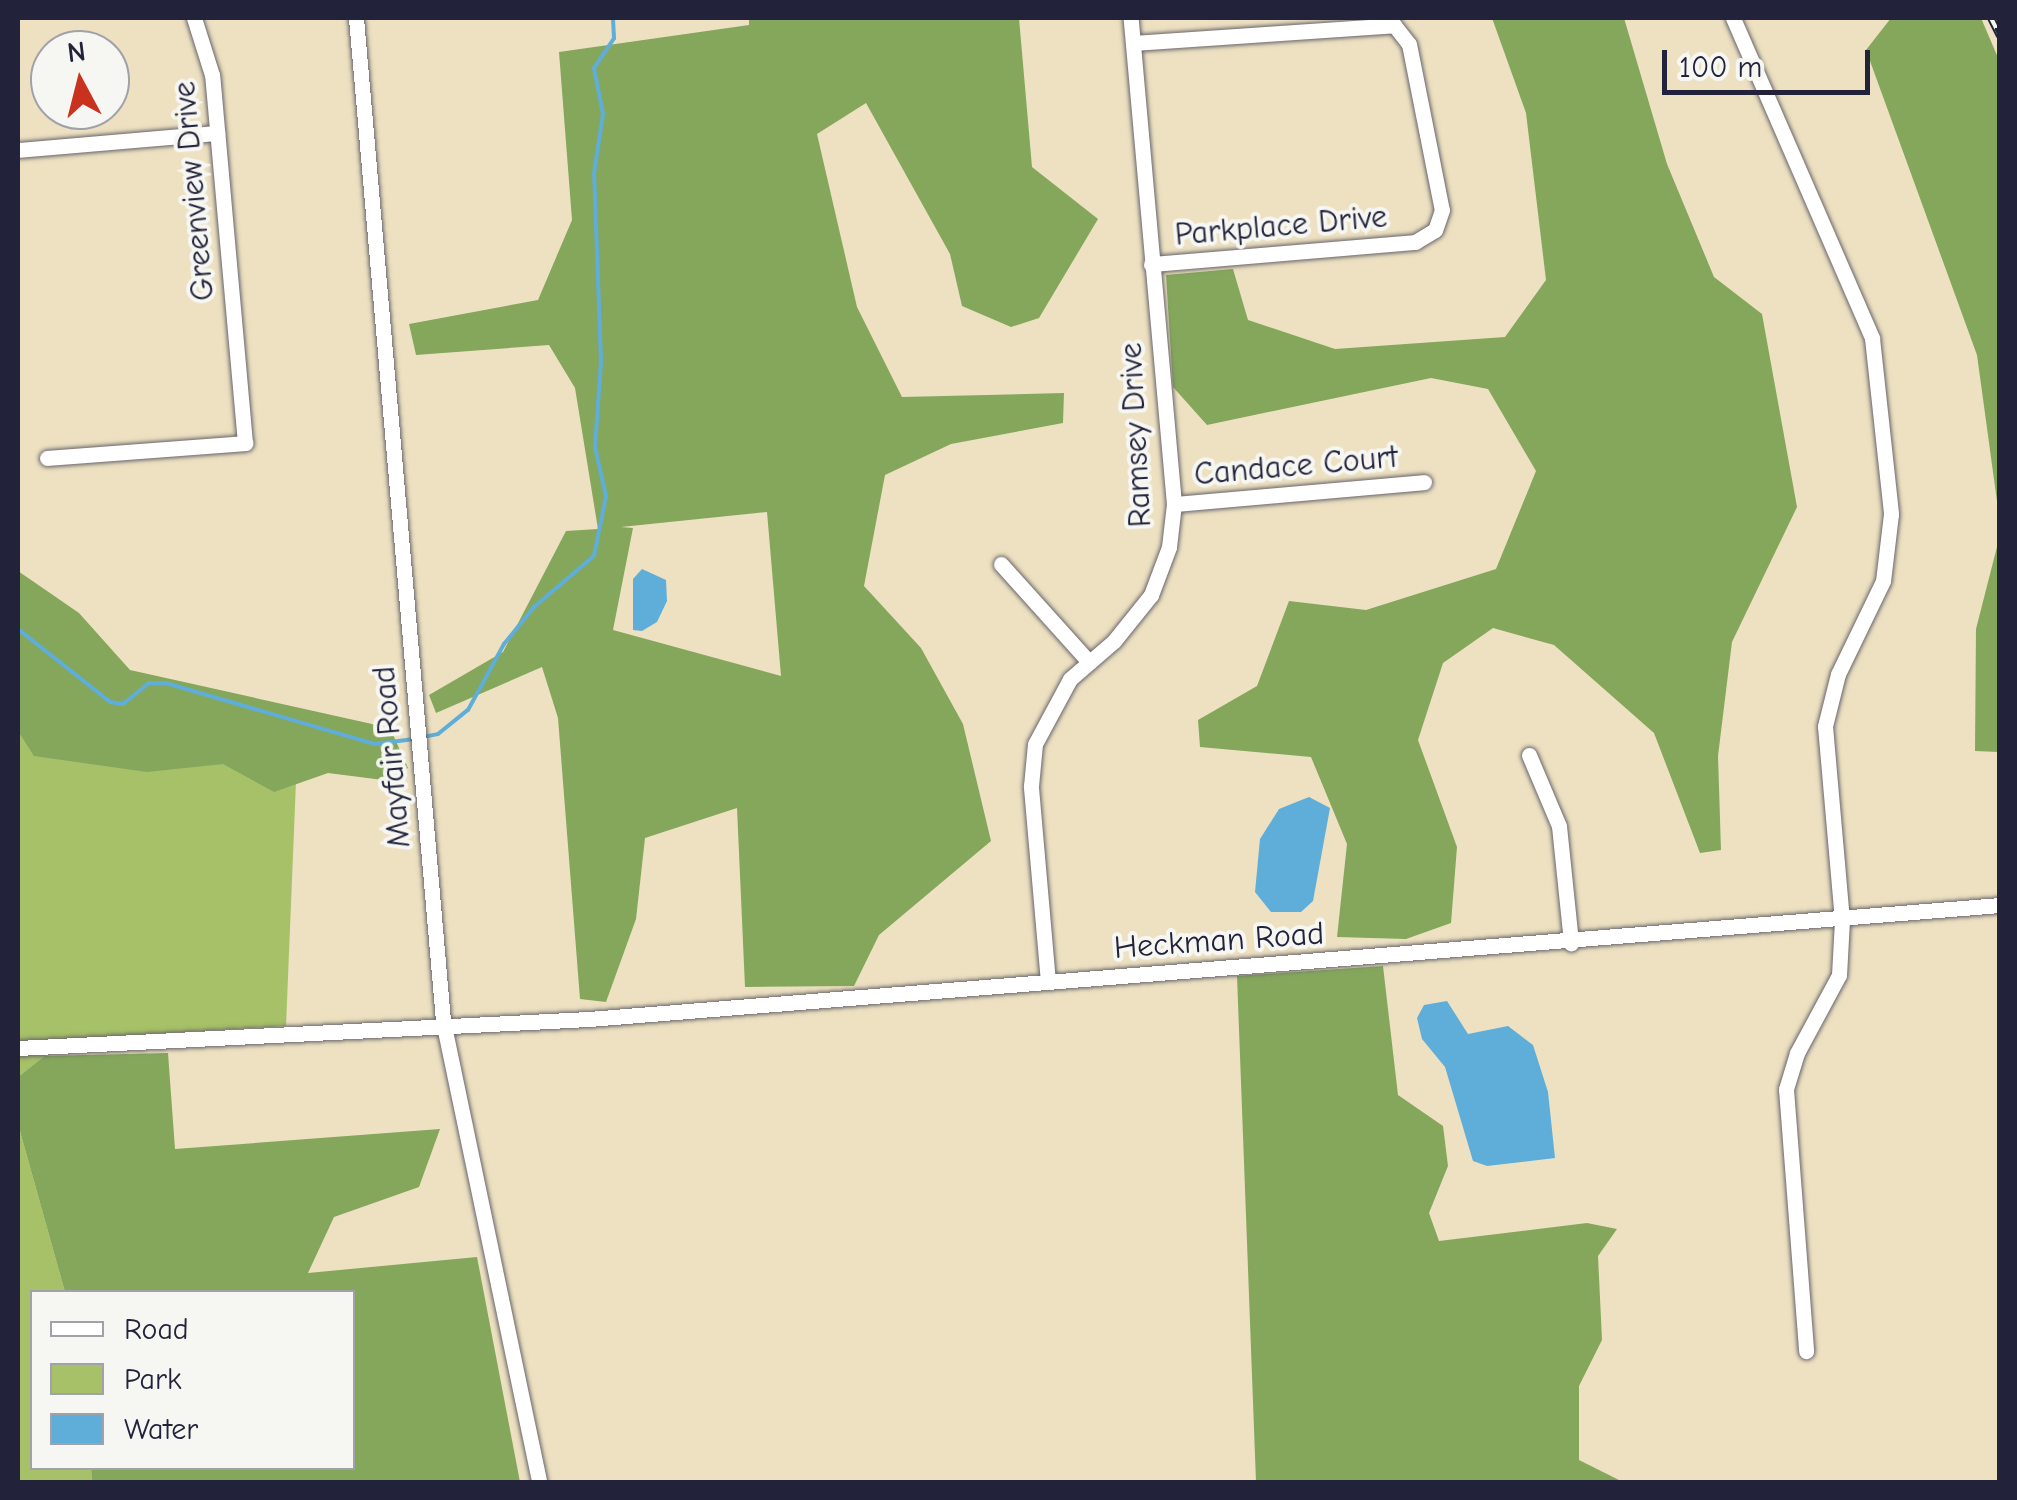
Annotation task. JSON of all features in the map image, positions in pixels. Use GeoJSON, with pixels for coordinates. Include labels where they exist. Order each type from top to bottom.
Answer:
{"type":"FeatureCollection","features":[{"type":"Feature","properties":{"kind":"street","name":"Greenview Drive"},"geometry":{"type":"LineString","coordinates":[[47,458],[245,443],[208,52],[194,18]]}},
{"type":"Feature","properties":{"kind":"street","name":"Mayfair Road"},"geometry":{"type":"LineString","coordinates":[[356,18],[442,1021],[540,1482]]}},
{"type":"Feature","properties":{"kind":"street","name":"Ramsey Drive"},"geometry":{"type":"LineString","coordinates":[[1048,982],[1032,767],[1054,700],[1151,595],[1169,547],[1174,504],[1131,18]]}},
{"type":"Feature","properties":{"kind":"street"},"geometry":{"type":"LineString","coordinates":[[1733,18],[1878,360],[1889,555],[1874,602],[1837,677],[1826,726],[1842,920],[1832,996],[1797,1053],[1786,1089],[1806,1350]]}},
{"type":"Feature","properties":{"kind":"street","name":"Parkplace Drive"},"geometry":{"type":"LineString","coordinates":[[1133,43],[1372,22],[1394,24],[1407,38],[1438,191],[1440,220],[1415,242],[1151,264]]}},
{"type":"Feature","properties":{"kind":"street"},"geometry":{"type":"LineString","coordinates":[[18,150],[217,132]]}},
{"type":"Feature","properties":{"kind":"street","name":"Candace Court"},"geometry":{"type":"LineString","coordinates":[[1174,504],[1424,482]]}},
{"type":"Feature","properties":{"kind":"street"},"geometry":{"type":"LineString","coordinates":[[1002,564],[1089,662]]}},
{"type":"Feature","properties":{"kind":"street"},"geometry":{"type":"LineString","coordinates":[[1530,755],[1559,826],[1571,943]]}},
{"type":"Feature","properties":{"kind":"street","name":"Heckman Road"},"geometry":{"type":"LineString","coordinates":[[18,1048],[442,1021],[466,1026],[589,1019],[1571,943],[2000,905]]}},
{"type":"Feature","properties":{"kind":"green space"},"geometry":{"type":"Polygon","coordinates":[[[749,18],[1019,18],[1032,167],[1098,219],[1039,318],[1011,327],[962,306],[950,254],[866,103],[817,134],[857,307],[902,397],[1064,393],[1063,423],[951,444],[885,475],[864,586],[921,648],[963,724],[991,841],[879,935],[854,986],[745,987],[737,808],[645,838],[636,919],[606,1002],[580,999],[558,718],[542,667],[436,713],[429,695],[503,652],[566,531],[598,529],[575,388],[549,345],[416,355],[409,324],[538,300],[572,220],[559,52],[749,25],[749,18]],[[767,512],[621,527],[633,528],[613,630],[781,676],[767,512]]]}},
{"type":"Feature","properties":{"kind":"green space"},"geometry":{"type":"Polygon","coordinates":[[[1492,18],[1624,18],[1667,164],[1714,277],[1762,314],[1797,507],[1732,642],[1718,756],[1721,850],[1700,853],[1654,733],[1554,645],[1493,628],[1443,663],[1418,740],[1457,847],[1451,923],[1406,939],[1337,937],[1347,844],[1311,757],[1200,747],[1198,720],[1257,686],[1289,601],[1366,610],[1496,569],[1536,471],[1488,389],[1431,378],[1207,425],[1173,387],[1166,275],[1233,269],[1248,320],[1335,349],[1505,337],[1546,280],[1526,113],[1492,18]]]}},
{"type":"Feature","properties":{"kind":"green space"},"geometry":{"type":"Polygon","coordinates":[[[1891,18],[1981,18],[1999,60],[1999,516],[1977,355],[1866,50],[1891,18]]]}},
{"type":"Feature","properties":{"kind":"green space"},"geometry":{"type":"Polygon","coordinates":[[[1999,539],[1999,752],[1975,751],[1976,629],[1999,539]]]}},
{"type":"Feature","properties":{"kind":"green space"},"geometry":{"type":"Polygon","coordinates":[[[18,571],[79,613],[130,670],[390,728],[408,768],[383,780],[328,773],[274,792],[223,764],[147,772],[34,756],[18,731],[18,571]]]}},
{"type":"Feature","properties":{"kind":"green space"},"geometry":{"type":"Polygon","coordinates":[[[18,679],[298,733],[286,1026],[68,1039],[18,1077],[18,679]]]}},
{"type":"Feature","properties":{"kind":"green space"},"geometry":{"type":"Polygon","coordinates":[[[1383,966],[1398,1095],[1443,1126],[1448,1166],[1429,1213],[1439,1241],[1587,1223],[1617,1229],[1598,1256],[1602,1340],[1579,1386],[1579,1460],[1623,1482],[1256,1482],[1237,976],[1383,966]]]}},
{"type":"Feature","properties":{"kind":"green space"},"geometry":{"type":"Polygon","coordinates":[[[168,1053],[175,1149],[440,1129],[419,1187],[334,1217],[308,1273],[477,1257],[520,1482],[92,1482],[91,1470],[355,1470],[355,1290],[64,1290],[18,1124],[18,1077],[45,1056],[168,1053]]]}},
{"type":"Feature","properties":{"kind":"green space"},"geometry":{"type":"Polygon","coordinates":[[[18,1124],[64,1290],[30,1290],[30,1470],[91,1470],[92,1482],[18,1482],[18,1124]]]}},
{"type":"Feature","properties":{"kind":"water"},"geometry":{"type":"Polygon","coordinates":[[[642,569],[666,580],[667,601],[657,622],[642,631],[633,630],[633,579],[642,569]]]}},
{"type":"Feature","properties":{"kind":"water"},"geometry":{"type":"Polygon","coordinates":[[[1309,797],[1330,808],[1313,901],[1301,912],[1271,912],[1255,892],[1260,839],[1279,809],[1309,797]]]}},
{"type":"Feature","properties":{"kind":"water"},"geometry":{"type":"Polygon","coordinates":[[[1447,1001],[1468,1034],[1508,1026],[1533,1045],[1548,1092],[1555,1158],[1487,1166],[1473,1161],[1445,1067],[1422,1039],[1417,1018],[1424,1005],[1447,1001]]]}},
{"type":"Feature","properties":{"kind":"waterway"},"geometry":{"type":"LineString","coordinates":[[423,737],[438,734],[468,710],[504,644],[534,607],[594,556],[606,496],[595,447],[601,361],[594,173],[603,114],[594,68],[614,38],[613,18]]}},
{"type":"Feature","properties":{"kind":"waterway"},"geometry":{"type":"LineString","coordinates":[[18,629],[110,702],[123,704],[149,683],[166,683],[374,744],[413,739]]}},
{"type":"Feature","properties":{"kind":"railway"},"geometry":{"type":"LineString","coordinates":[[1991,18],[2000,36]]}}]}
